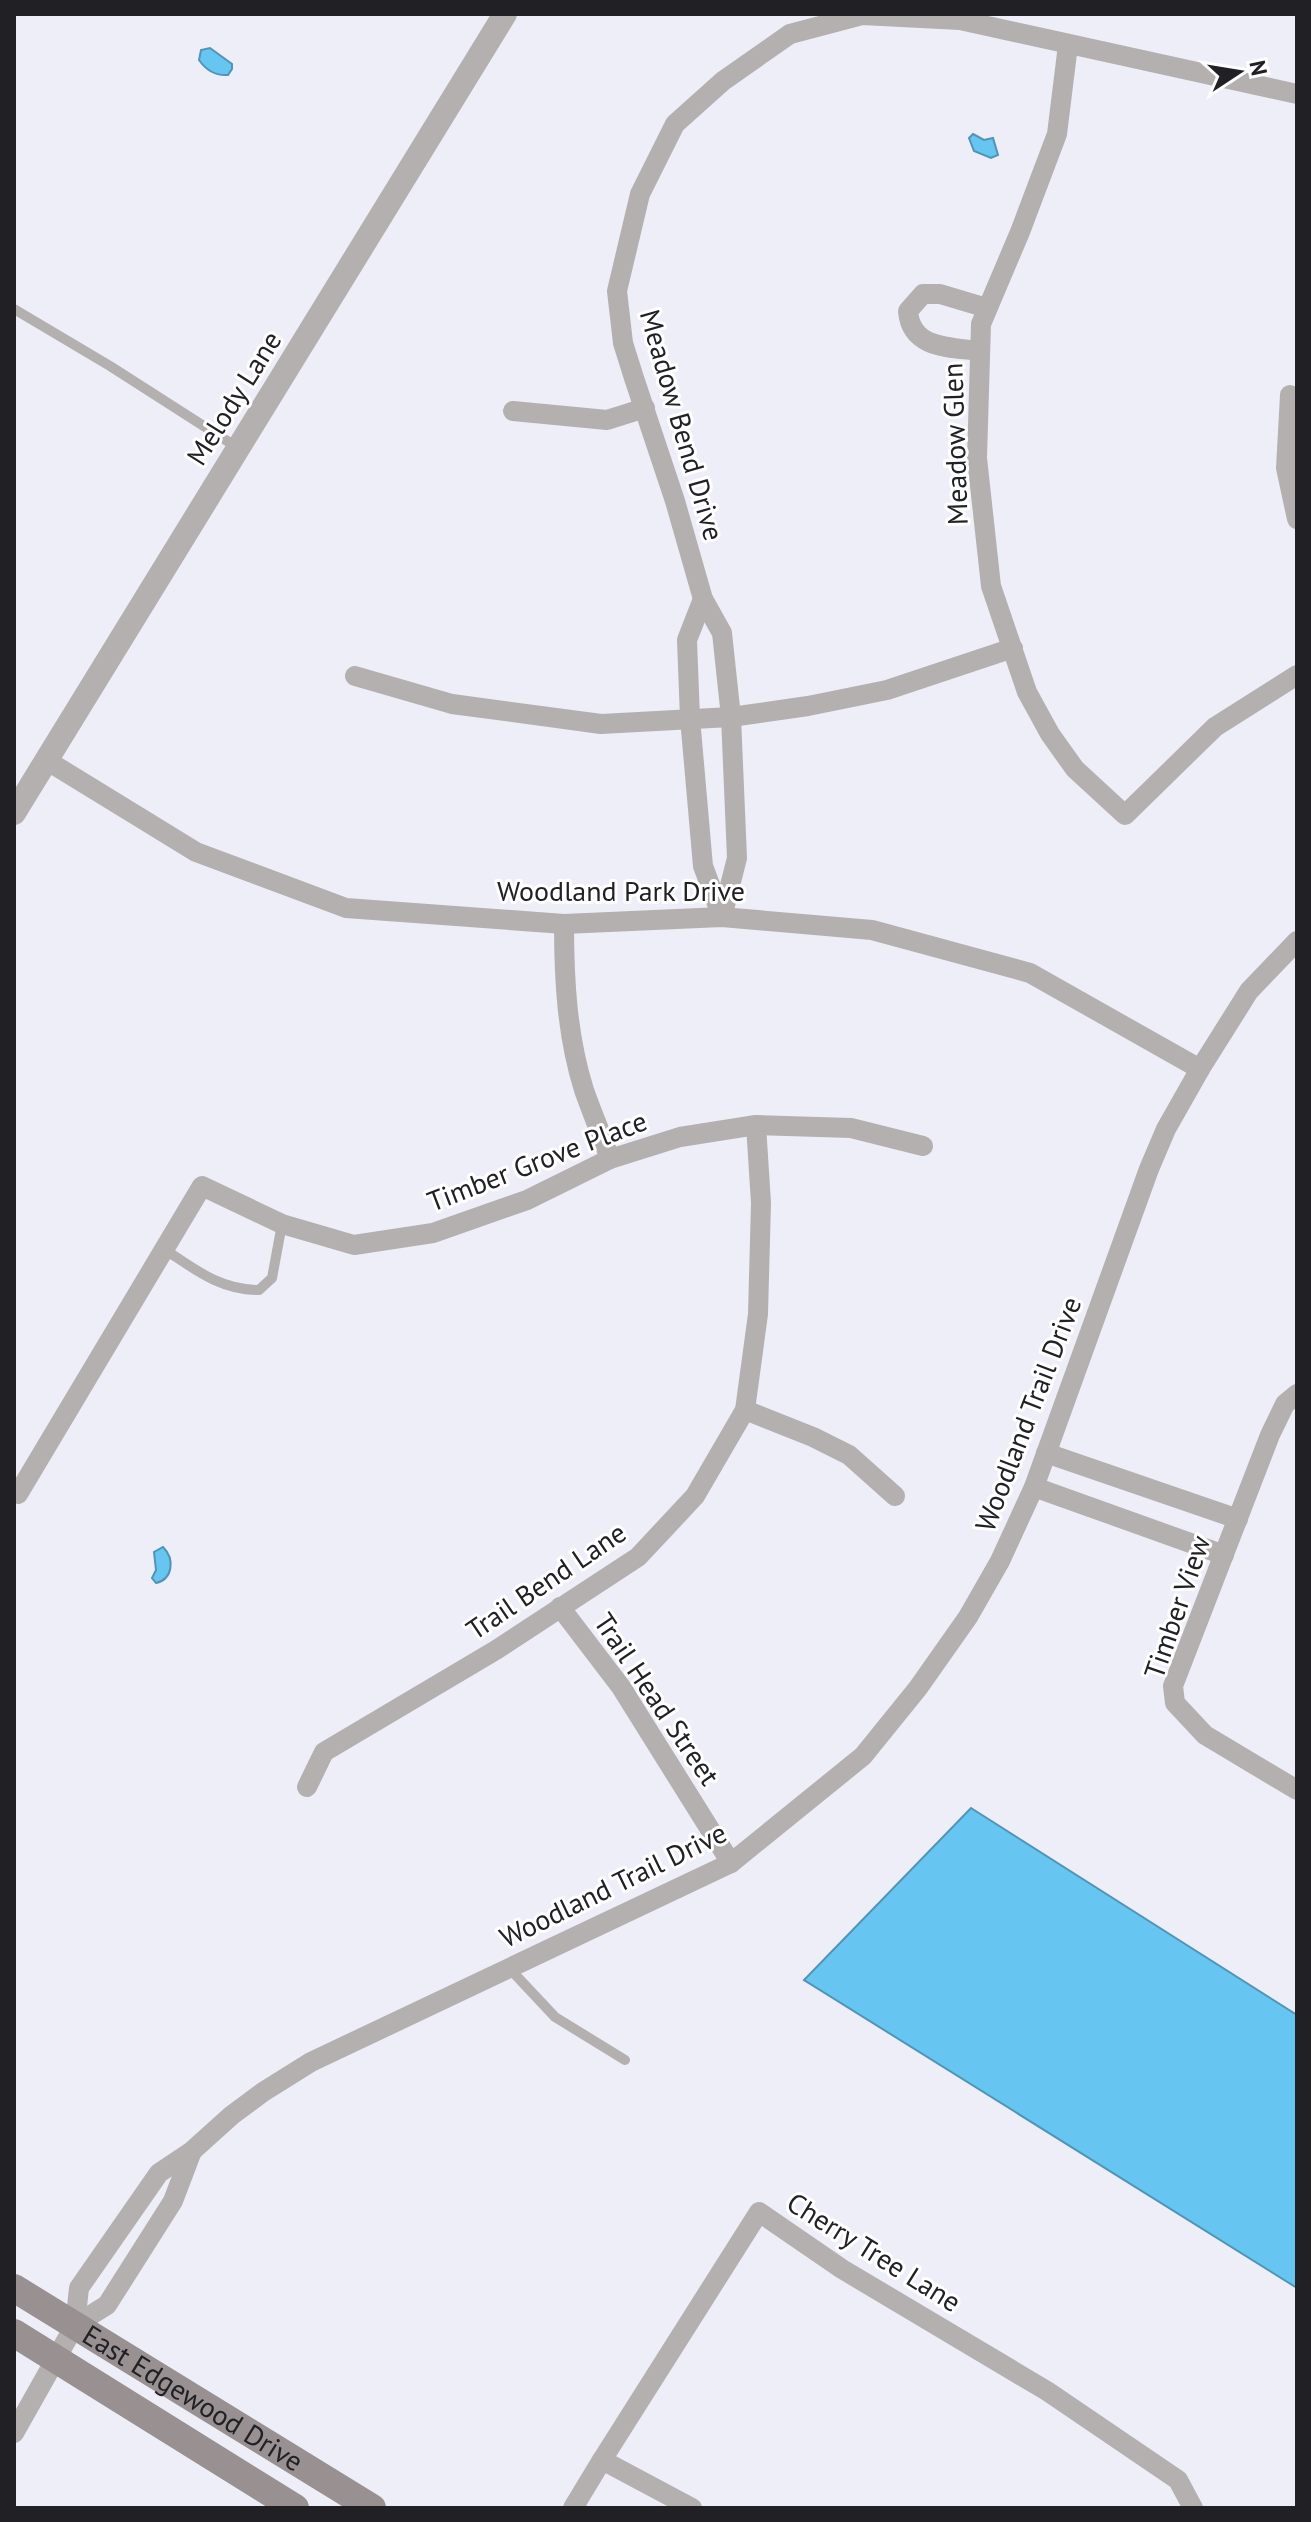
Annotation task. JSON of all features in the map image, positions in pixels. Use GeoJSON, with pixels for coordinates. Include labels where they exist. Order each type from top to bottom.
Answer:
{"type":"FeatureCollection","features":[{"type":"Feature","properties":{"kind":"main road","name":"East Edgewood Drive"},"geometry":{"type":"LineString","coordinates":[[14,2288],[372,2508]]}},
{"type":"Feature","properties":{"kind":"main road"},"geometry":{"type":"LineString","coordinates":[[14,2333],[295,2508]]}},
{"type":"Feature","properties":{"kind":"street","name":"Melody Lane"},"geometry":{"type":"LineString","coordinates":[[14,813],[505,14]]}},
{"type":"Feature","properties":{"kind":"street","name":"Meadow Bend Drive"},"geometry":{"type":"LineString","coordinates":[[722,917],[737,858],[731,717],[722,633],[703,599],[675,501],[623,343],[617,291],[640,194],[675,124],[723,81],[790,34],[862,15],[960,20],[1297,94]]}},
{"type":"Feature","properties":{"kind":"street","name":"Meadow Glen"},"geometry":{"type":"LineString","coordinates":[[1068,45],[1057,134],[981,324],[977,458],[991,586],[1027,692],[1050,734],[1075,769],[1125,815],[1215,727],[1297,675]]}},
{"type":"Feature","properties":{"kind":"street"},"geometry":{"type":"LineString","coordinates":[[980,351],[952,348],[920,339],[909,327],[908,311],[923,294],[940,294],[987,308]]}},
{"type":"Feature","properties":{"kind":"street"},"geometry":{"type":"LineString","coordinates":[[1290,395],[1286,468],[1297,519]]}},
{"type":"Feature","properties":{"kind":"street"},"geometry":{"type":"LineString","coordinates":[[513,411],[607,420],[645,408]]}},
{"type":"Feature","properties":{"kind":"street"},"geometry":{"type":"LineString","coordinates":[[703,599],[687,640],[690,718],[703,866],[722,917]]}},
{"type":"Feature","properties":{"kind":"street"},"geometry":{"type":"LineString","coordinates":[[355,676],[452,704],[601,724],[731,717],[887,690],[1013,648]]}},
{"type":"Feature","properties":{"kind":"street","name":"Woodland Park Drive"},"geometry":{"type":"LineString","coordinates":[[46,760],[196,852],[346,908],[564,924],[722,917],[872,930],[1030,973],[1200,1069]]}},
{"type":"Feature","properties":{"kind":"street"},"geometry":{"type":"LineString","coordinates":[[564,924],[564,971],[572,1040],[584,1088],[610,1159]]}},
{"type":"Feature","properties":{"kind":"street","name":"Woodland Trail Drive"},"geometry":{"type":"LineString","coordinates":[[75,2325],[79,2288],[159,2173],[192,2151],[242,2107],[311,2062],[731,1863],[863,1756],[918,1688],[974,1606],[1000,1561],[1034,1487],[1166,1129],[1249,991],[1297,941]]}},
{"type":"Feature","properties":{"kind":"street","name":"Timber Grove Place"},"geometry":{"type":"LineString","coordinates":[[18,1494],[202,1186],[282,1224],[354,1245],[433,1233],[527,1200],[610,1159],[680,1137],[756,1125],[851,1128],[923,1146]]}},
{"type":"Feature","properties":{"kind":"street","name":"Trail Bend Lane"},"geometry":{"type":"LineString","coordinates":[[307,1787],[324,1752],[496,1650],[638,1557],[695,1496],[745,1410],[758,1314],[761,1203],[756,1125]]}},
{"type":"Feature","properties":{"kind":"street","name":"Timber View"},"geometry":{"type":"LineString","coordinates":[[1297,1394],[1285,1404],[1270,1435],[1173,1686],[1175,1703],[1205,1735],[1297,1790]]}},
{"type":"Feature","properties":{"kind":"street"},"geometry":{"type":"LineString","coordinates":[[745,1410],[849,1455],[895,1496]]}},
{"type":"Feature","properties":{"kind":"street"},"geometry":{"type":"LineString","coordinates":[[1046,1453],[1238,1519]]}},
{"type":"Feature","properties":{"kind":"street"},"geometry":{"type":"LineString","coordinates":[[1034,1487],[1224,1555]]}},
{"type":"Feature","properties":{"kind":"street","name":"Trail Head Street"},"geometry":{"type":"LineString","coordinates":[[560,1607],[621,1687],[731,1863]]}},
{"type":"Feature","properties":{"kind":"street","name":"Woodland Trail Drive"},"geometry":{"type":"LineString","coordinates":[[75,2325],[107,2305],[173,2201],[192,2151]]}},
{"type":"Feature","properties":{"kind":"street","name":"Cherry Tree Lane"},"geometry":{"type":"LineString","coordinates":[[573,2508],[759,2212],[842,2269],[1047,2391],[1178,2480],[1193,2508]]}},
{"type":"Feature","properties":{"kind":"street"},"geometry":{"type":"LineString","coordinates":[[14,2433],[75,2325]]}},
{"type":"Feature","properties":{"kind":"street"},"geometry":{"type":"LineString","coordinates":[[602,2460],[692,2508]]}},
{"type":"Feature","properties":{"kind":"lane"},"geometry":{"type":"LineString","coordinates":[[14,309],[98,358],[238,448]]}},
{"type":"Feature","properties":{"kind":"lane"},"geometry":{"type":"LineString","coordinates":[[164,1249],[214,1281],[237,1290],[259,1290],[272,1278],[282,1224]]}},
{"type":"Feature","properties":{"kind":"lane"},"geometry":{"type":"LineString","coordinates":[[509,1968],[555,2017],[625,2060]]}},
{"type":"Feature","properties":{"kind":"water"},"geometry":{"type":"Polygon","coordinates":[[[210,48],[232,64],[228,75],[212,72],[199,60],[201,50],[210,48]]]}},
{"type":"Feature","properties":{"kind":"water"},"geometry":{"type":"Polygon","coordinates":[[[973,134],[984,140],[993,138],[998,155],[991,158],[974,151],[969,138],[973,134]]]}},
{"type":"Feature","properties":{"kind":"water"},"geometry":{"type":"Polygon","coordinates":[[[163,1547],[171,1563],[166,1577],[156,1583],[152,1578],[156,1570],[154,1552],[163,1547]]]}},
{"type":"Feature","properties":{"kind":"water"},"geometry":{"type":"Polygon","coordinates":[[[971,1808],[1297,2015],[1297,2288],[804,1980],[971,1808]]]}}]}
